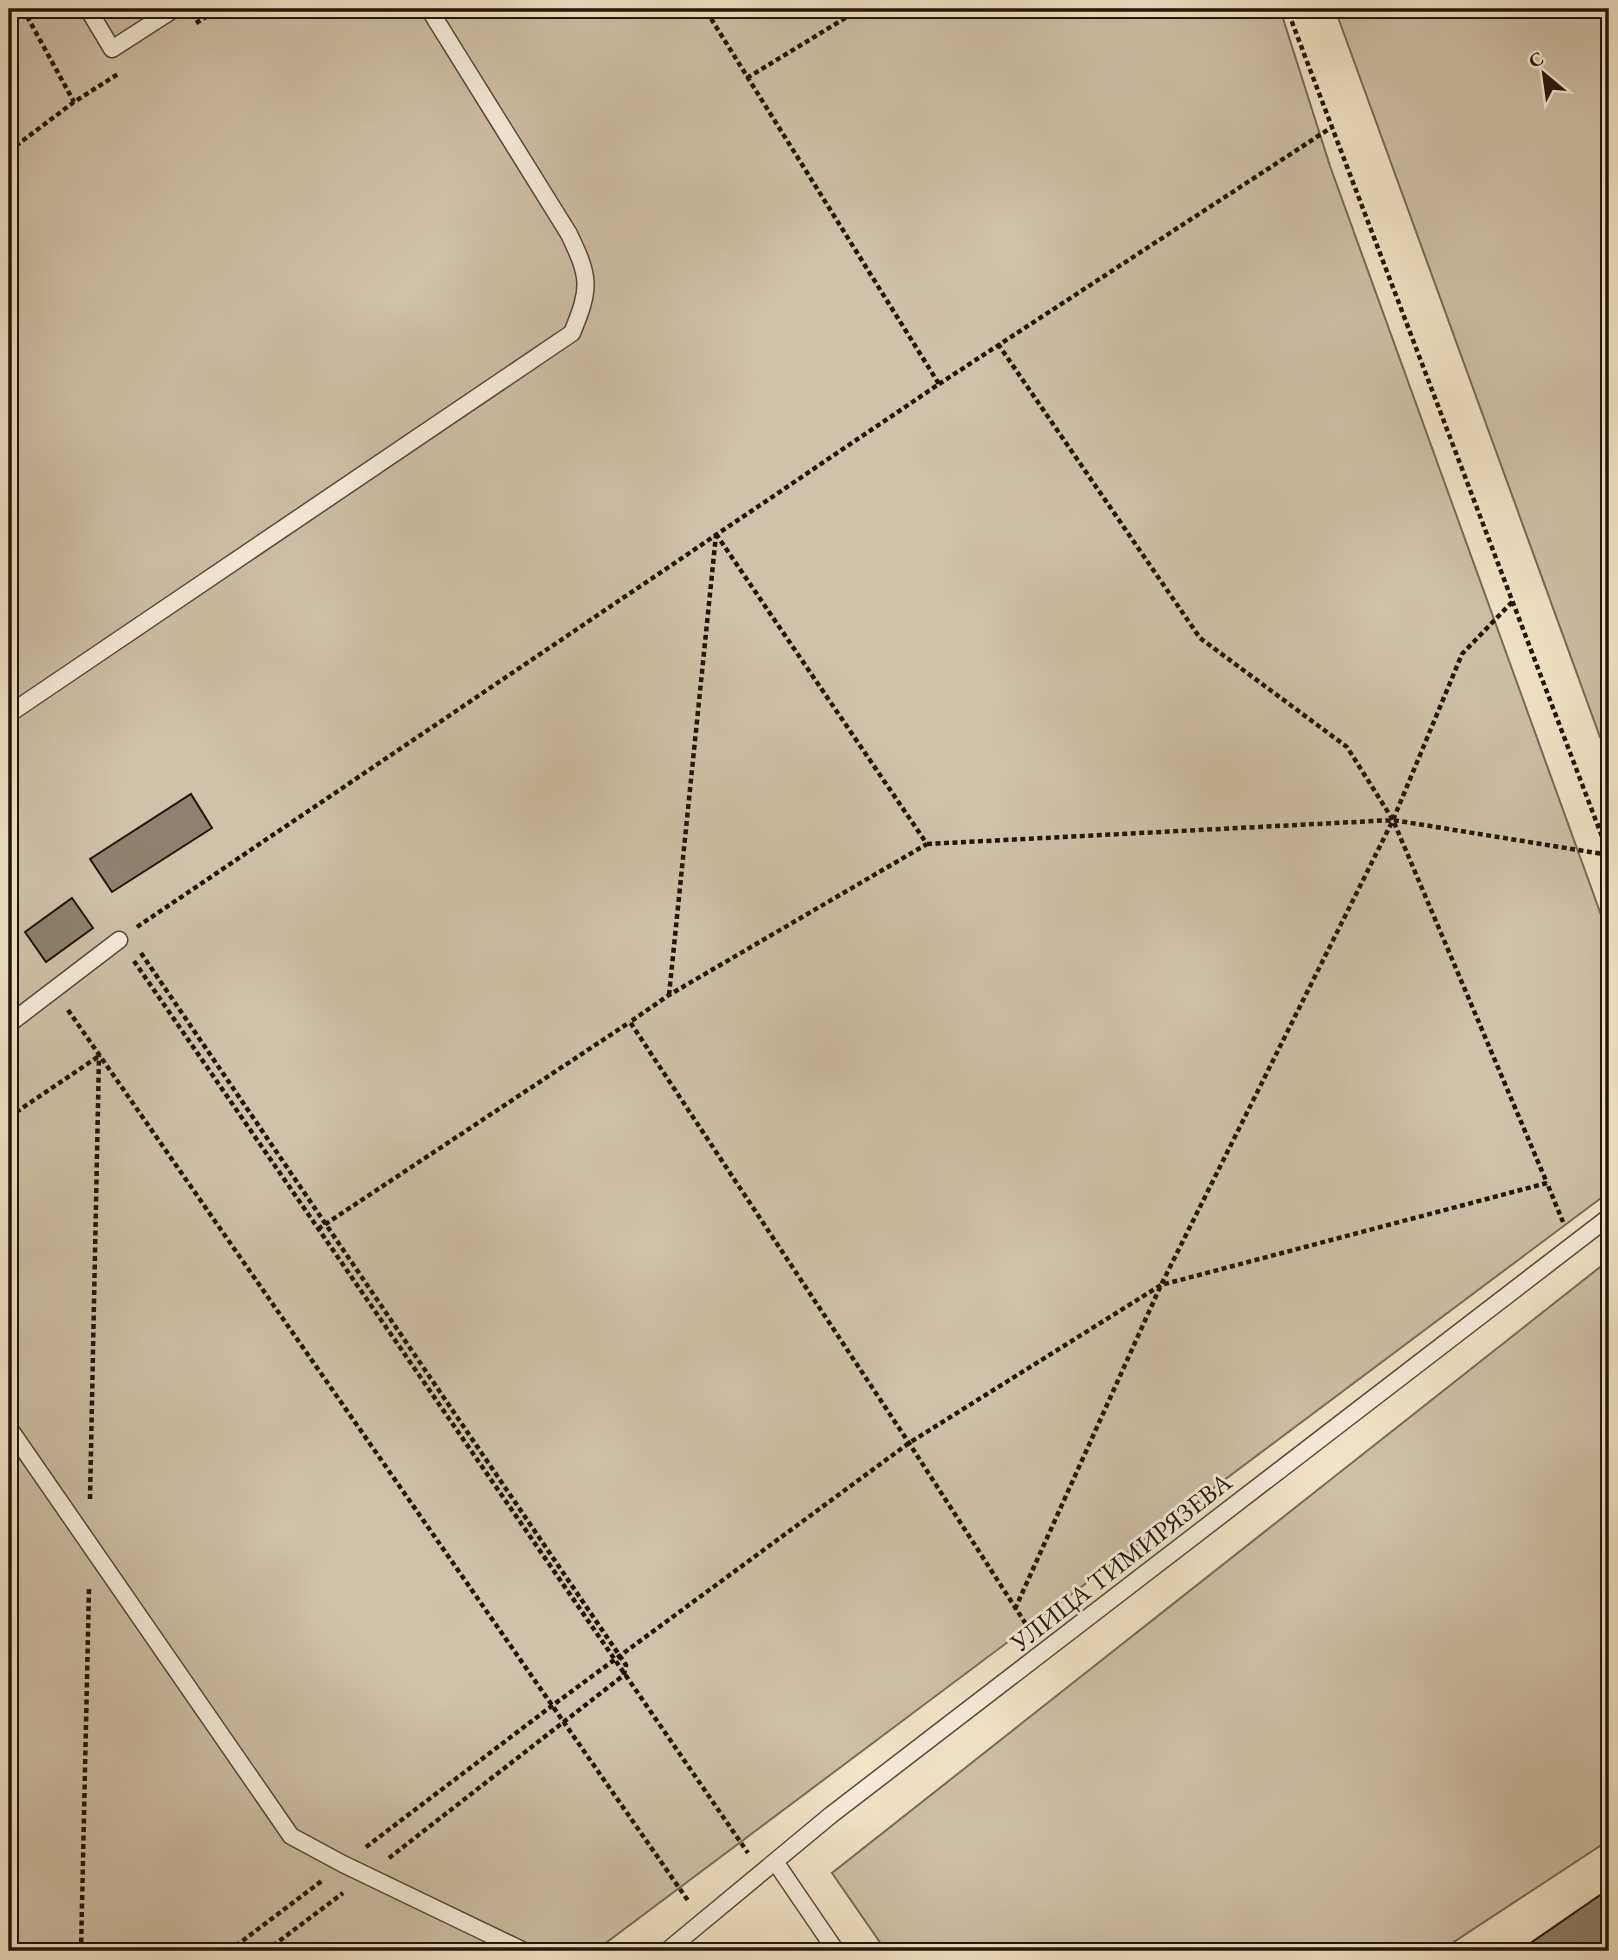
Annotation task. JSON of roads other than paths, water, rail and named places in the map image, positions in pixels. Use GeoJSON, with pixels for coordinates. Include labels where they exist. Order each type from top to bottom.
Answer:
{"type":"FeatureCollection","features":[{"type":"Feature","properties":{"kind":"lane"},"geometry":{"type":"LineString","coordinates":[[88,9],[112,49],[174,9]]}},
{"type":"Feature","properties":{"kind":"lane"},"geometry":{"type":"LineString","coordinates":[[9,714],[572,333],[586,299],[584,265],[569,234],[429,9]]}},
{"type":"Feature","properties":{"kind":"lane"},"geometry":{"type":"LineString","coordinates":[[9,1024],[119,940]]}},
{"type":"Feature","properties":{"kind":"lane","name":"УЛИЦА ТИМИРЯЗЕВА"},"geometry":{"type":"LineString","coordinates":[[667,1951],[831,1815],[1609,1217]]}},
{"type":"Feature","properties":{"kind":"lane"},"geometry":{"type":"LineString","coordinates":[[9,1428],[291,1836],[524,1951]]}},
{"type":"Feature","properties":{"kind":"lane"},"geometry":{"type":"LineString","coordinates":[[769,1868],[836,1951]]}}]}
